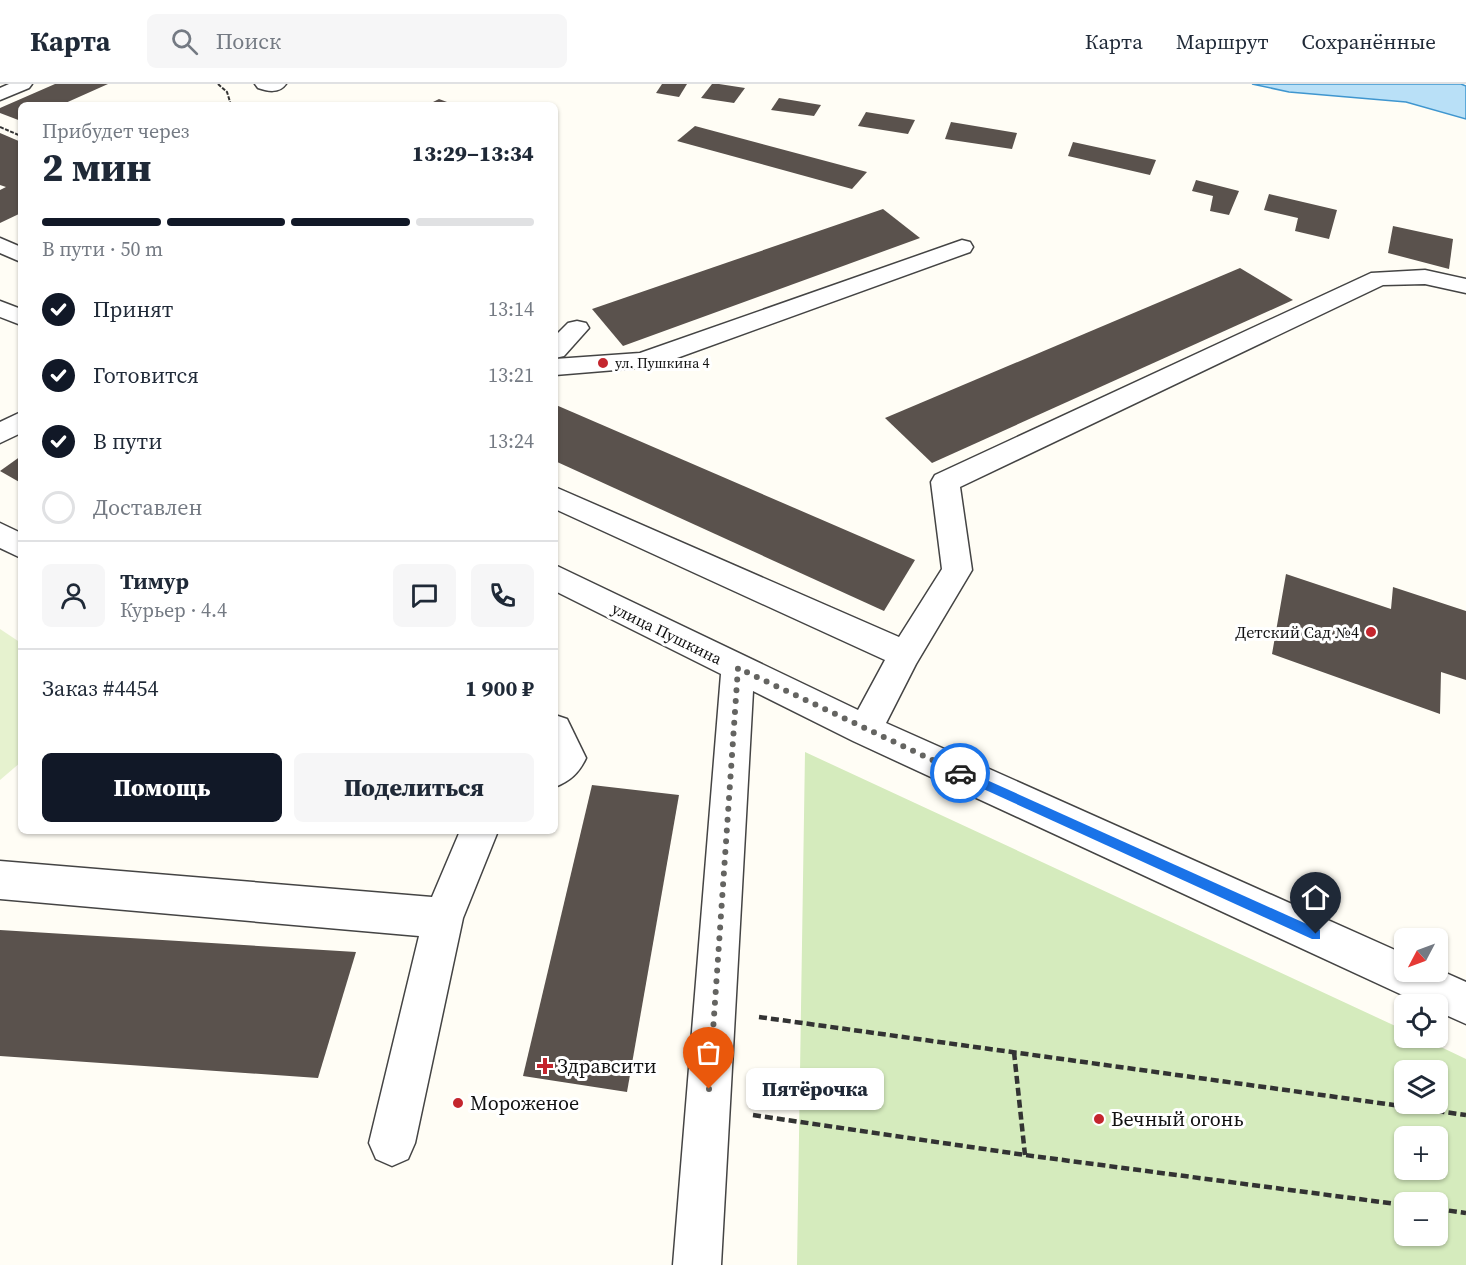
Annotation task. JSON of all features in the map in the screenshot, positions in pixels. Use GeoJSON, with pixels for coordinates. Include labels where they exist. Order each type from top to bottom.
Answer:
{"type":"FeatureCollection","features":[{"type":"Feature","properties":{"kind":"street"},"geometry":{"type":"LineString","coordinates":[[0,95],[23,84]]}},
{"type":"Feature","properties":{"kind":"street"},"geometry":{"type":"LineString","coordinates":[[264,84],[271,86],[277,84]]}},
{"type":"Feature","properties":{"kind":"street"},"geometry":{"type":"LineString","coordinates":[[0,245],[18,254]]}},
{"type":"Feature","properties":{"kind":"street"},"geometry":{"type":"LineString","coordinates":[[558,367],[643,361],[962,247]]}},
{"type":"Feature","properties":{"kind":"street"},"geometry":{"type":"LineString","coordinates":[[865,730],[904,654],[957,570],[945,482],[1379,278],[1425,277],[1466,286]]}},
{"type":"Feature","properties":{"kind":"street"},"geometry":{"type":"LineString","coordinates":[[0,308],[18,317]]}},
{"type":"Feature","properties":{"kind":"street"},"geometry":{"type":"LineString","coordinates":[[558,347],[577,328]]}},
{"type":"Feature","properties":{"kind":"street"},"geometry":{"type":"LineString","coordinates":[[0,434],[18,423]]}},
{"type":"Feature","properties":{"kind":"street"},"geometry":{"type":"LineString","coordinates":[[558,498],[904,654]]}},
{"type":"Feature","properties":{"kind":"street"},"geometry":{"type":"LineString","coordinates":[[0,534],[18,545]]}},
{"type":"Feature","properties":{"kind":"street","name":"улица Пушкина"},"geometry":{"type":"LineString","coordinates":[[558,579],[865,730],[1466,1003]]}},
{"type":"Feature","properties":{"kind":"street"},"geometry":{"type":"LineString","coordinates":[[697,1265],[738,668]]}},
{"type":"Feature","properties":{"kind":"street"},"geometry":{"type":"LineString","coordinates":[[558,736],[568,758],[558,768]]}},
{"type":"Feature","properties":{"kind":"street"},"geometry":{"type":"LineString","coordinates":[[392,1143],[443,918],[478,834]]}},
{"type":"Feature","properties":{"kind":"street"},"geometry":{"type":"LineString","coordinates":[[0,880],[443,918]]}},
{"type":"Feature","properties":{"kind":"path"},"geometry":{"type":"LineString","coordinates":[[218,84],[227,92],[230,102]]}},
{"type":"Feature","properties":{"kind":"path"},"geometry":{"type":"LineString","coordinates":[[0,127],[18,135]]}},
{"type":"Feature","properties":{"kind":"path"},"geometry":{"type":"LineString","coordinates":[[714,1011],[1466,1115]]}},
{"type":"Feature","properties":{"kind":"path"},"geometry":{"type":"LineString","coordinates":[[1014,1052],[1025,1155]]}},
{"type":"Feature","properties":{"kind":"path"},"geometry":{"type":"LineString","coordinates":[[708,1109],[1025,1155],[1394,1204]]}},
{"type":"Feature","properties":{"kind":"path"},"geometry":{"type":"LineString","coordinates":[[1448,1211],[1466,1213]]}},
{"type":"Feature","properties":{"kind":"green space"},"geometry":{"type":"Polygon","coordinates":[[[0,629],[18,641],[18,765],[0,780],[0,629]]]}},
{"type":"Feature","properties":{"kind":"green space"},"geometry":{"type":"Polygon","coordinates":[[[805,752],[1394,1025],[1394,1048],[1443,1048],[1466,1059],[1466,1265],[797,1265],[805,752]]]}},
{"type":"Feature","properties":{"kind":"water"},"geometry":{"type":"Polygon","coordinates":[[[1252,84],[1461,84],[1466,86],[1466,119],[1406,102],[1289,92],[1252,84]]]}},
{"type":"Feature","properties":{"kind":"building"},"geometry":{"type":"Polygon","coordinates":[[[55,84],[108,84],[68,102],[18,102],[18,120],[0,113],[0,108],[55,84]]]}},
{"type":"Feature","properties":{"kind":"building"},"geometry":{"type":"Polygon","coordinates":[[[662,84],[687,84],[679,97],[656,93],[662,84]]]}},
{"type":"Feature","properties":{"kind":"building"},"geometry":{"type":"Polygon","coordinates":[[[712,84],[745,88],[734,103],[701,98],[712,84]]]}},
{"type":"Feature","properties":{"kind":"building"},"geometry":{"type":"Polygon","coordinates":[[[779,98],[821,105],[814,116],[771,110],[779,98]]]}},
{"type":"Feature","properties":{"kind":"building"},"geometry":{"type":"Polygon","coordinates":[[[866,112],[915,120],[908,134],[858,126],[866,112]]]}},
{"type":"Feature","properties":{"kind":"building"},"geometry":{"type":"Polygon","coordinates":[[[951,122],[1017,133],[1012,149],[945,139],[951,122]]]}},
{"type":"Feature","properties":{"kind":"building"},"geometry":{"type":"Polygon","coordinates":[[[695,126],[867,172],[852,189],[677,141],[695,126]]]}},
{"type":"Feature","properties":{"kind":"building"},"geometry":{"type":"Polygon","coordinates":[[[0,133],[18,141],[18,214],[0,223],[0,190],[6,187],[0,185],[0,133]]]}},
{"type":"Feature","properties":{"kind":"building"},"geometry":{"type":"Polygon","coordinates":[[[1073,142],[1156,160],[1150,175],[1068,156],[1073,142]]]}},
{"type":"Feature","properties":{"kind":"building"},"geometry":{"type":"Polygon","coordinates":[[[1196,180],[1239,191],[1229,215],[1210,211],[1213,196],[1192,191],[1196,180]]]}},
{"type":"Feature","properties":{"kind":"building"},"geometry":{"type":"Polygon","coordinates":[[[1269,194],[1337,210],[1329,239],[1295,231],[1298,218],[1264,210],[1269,194]]]}},
{"type":"Feature","properties":{"kind":"building"},"geometry":{"type":"Polygon","coordinates":[[[883,209],[920,238],[623,346],[592,309],[883,209]]]}},
{"type":"Feature","properties":{"kind":"building"},"geometry":{"type":"Polygon","coordinates":[[[1393,226],[1453,239],[1449,269],[1388,253],[1393,226]]]}},
{"type":"Feature","properties":{"kind":"building"},"geometry":{"type":"Polygon","coordinates":[[[1240,268],[1293,300],[932,463],[885,418],[1240,268]]]}},
{"type":"Feature","properties":{"kind":"building"},"geometry":{"type":"Polygon","coordinates":[[[558,406],[915,560],[884,611],[558,462],[558,406]]]}},
{"type":"Feature","properties":{"kind":"building"},"geometry":{"type":"Polygon","coordinates":[[[18,458],[18,481],[0,471],[18,458]]]}},
{"type":"Feature","properties":{"kind":"building","name":"Детский Сад №4"},"geometry":{"type":"Polygon","coordinates":[[[1286,574],[1391,609],[1393,587],[1466,611],[1466,680],[1441,672],[1440,714],[1272,654],[1286,574]]]}},
{"type":"Feature","properties":{"kind":"building"},"geometry":{"type":"Polygon","coordinates":[[[592,785],[679,795],[627,1092],[523,1076],[592,785]]]}},
{"type":"Feature","properties":{"kind":"building"},"geometry":{"type":"Polygon","coordinates":[[[0,930],[356,952],[318,1078],[0,1056],[0,930]]]}},
{"type":"Feature","properties":{"kind":"way so far"},"geometry":{"type":"LineString","coordinates":[[709,1089],[738,668],[960,773]]}},
{"type":"Feature","properties":{"kind":"place","name":"ул. Пушкина 4"},"geometry":{"type":"Point","coordinates":[603,363]}},
{"type":"Feature","properties":{"kind":"place","name":"Детский Сад №4"},"geometry":{"type":"Point","coordinates":[1371,632]}},
{"type":"Feature","properties":{"kind":"place","name":"Здравсити"},"geometry":{"type":"Point","coordinates":[545,1066]}},
{"type":"Feature","properties":{"kind":"place","name":"Пятёрочка"},"geometry":{"type":"Point","coordinates":[709,1089]}},
{"type":"Feature","properties":{"kind":"place","name":"Мороженое"},"geometry":{"type":"Point","coordinates":[458,1103]}},
{"type":"Feature","properties":{"kind":"place","name":"Вечный огонь"},"geometry":{"type":"Point","coordinates":[1099,1119]}},
{"type":"Feature","properties":{"kind":"route"},"geometry":{"type":"LineString","coordinates":[[960,773],[1316,934]]}}]}
